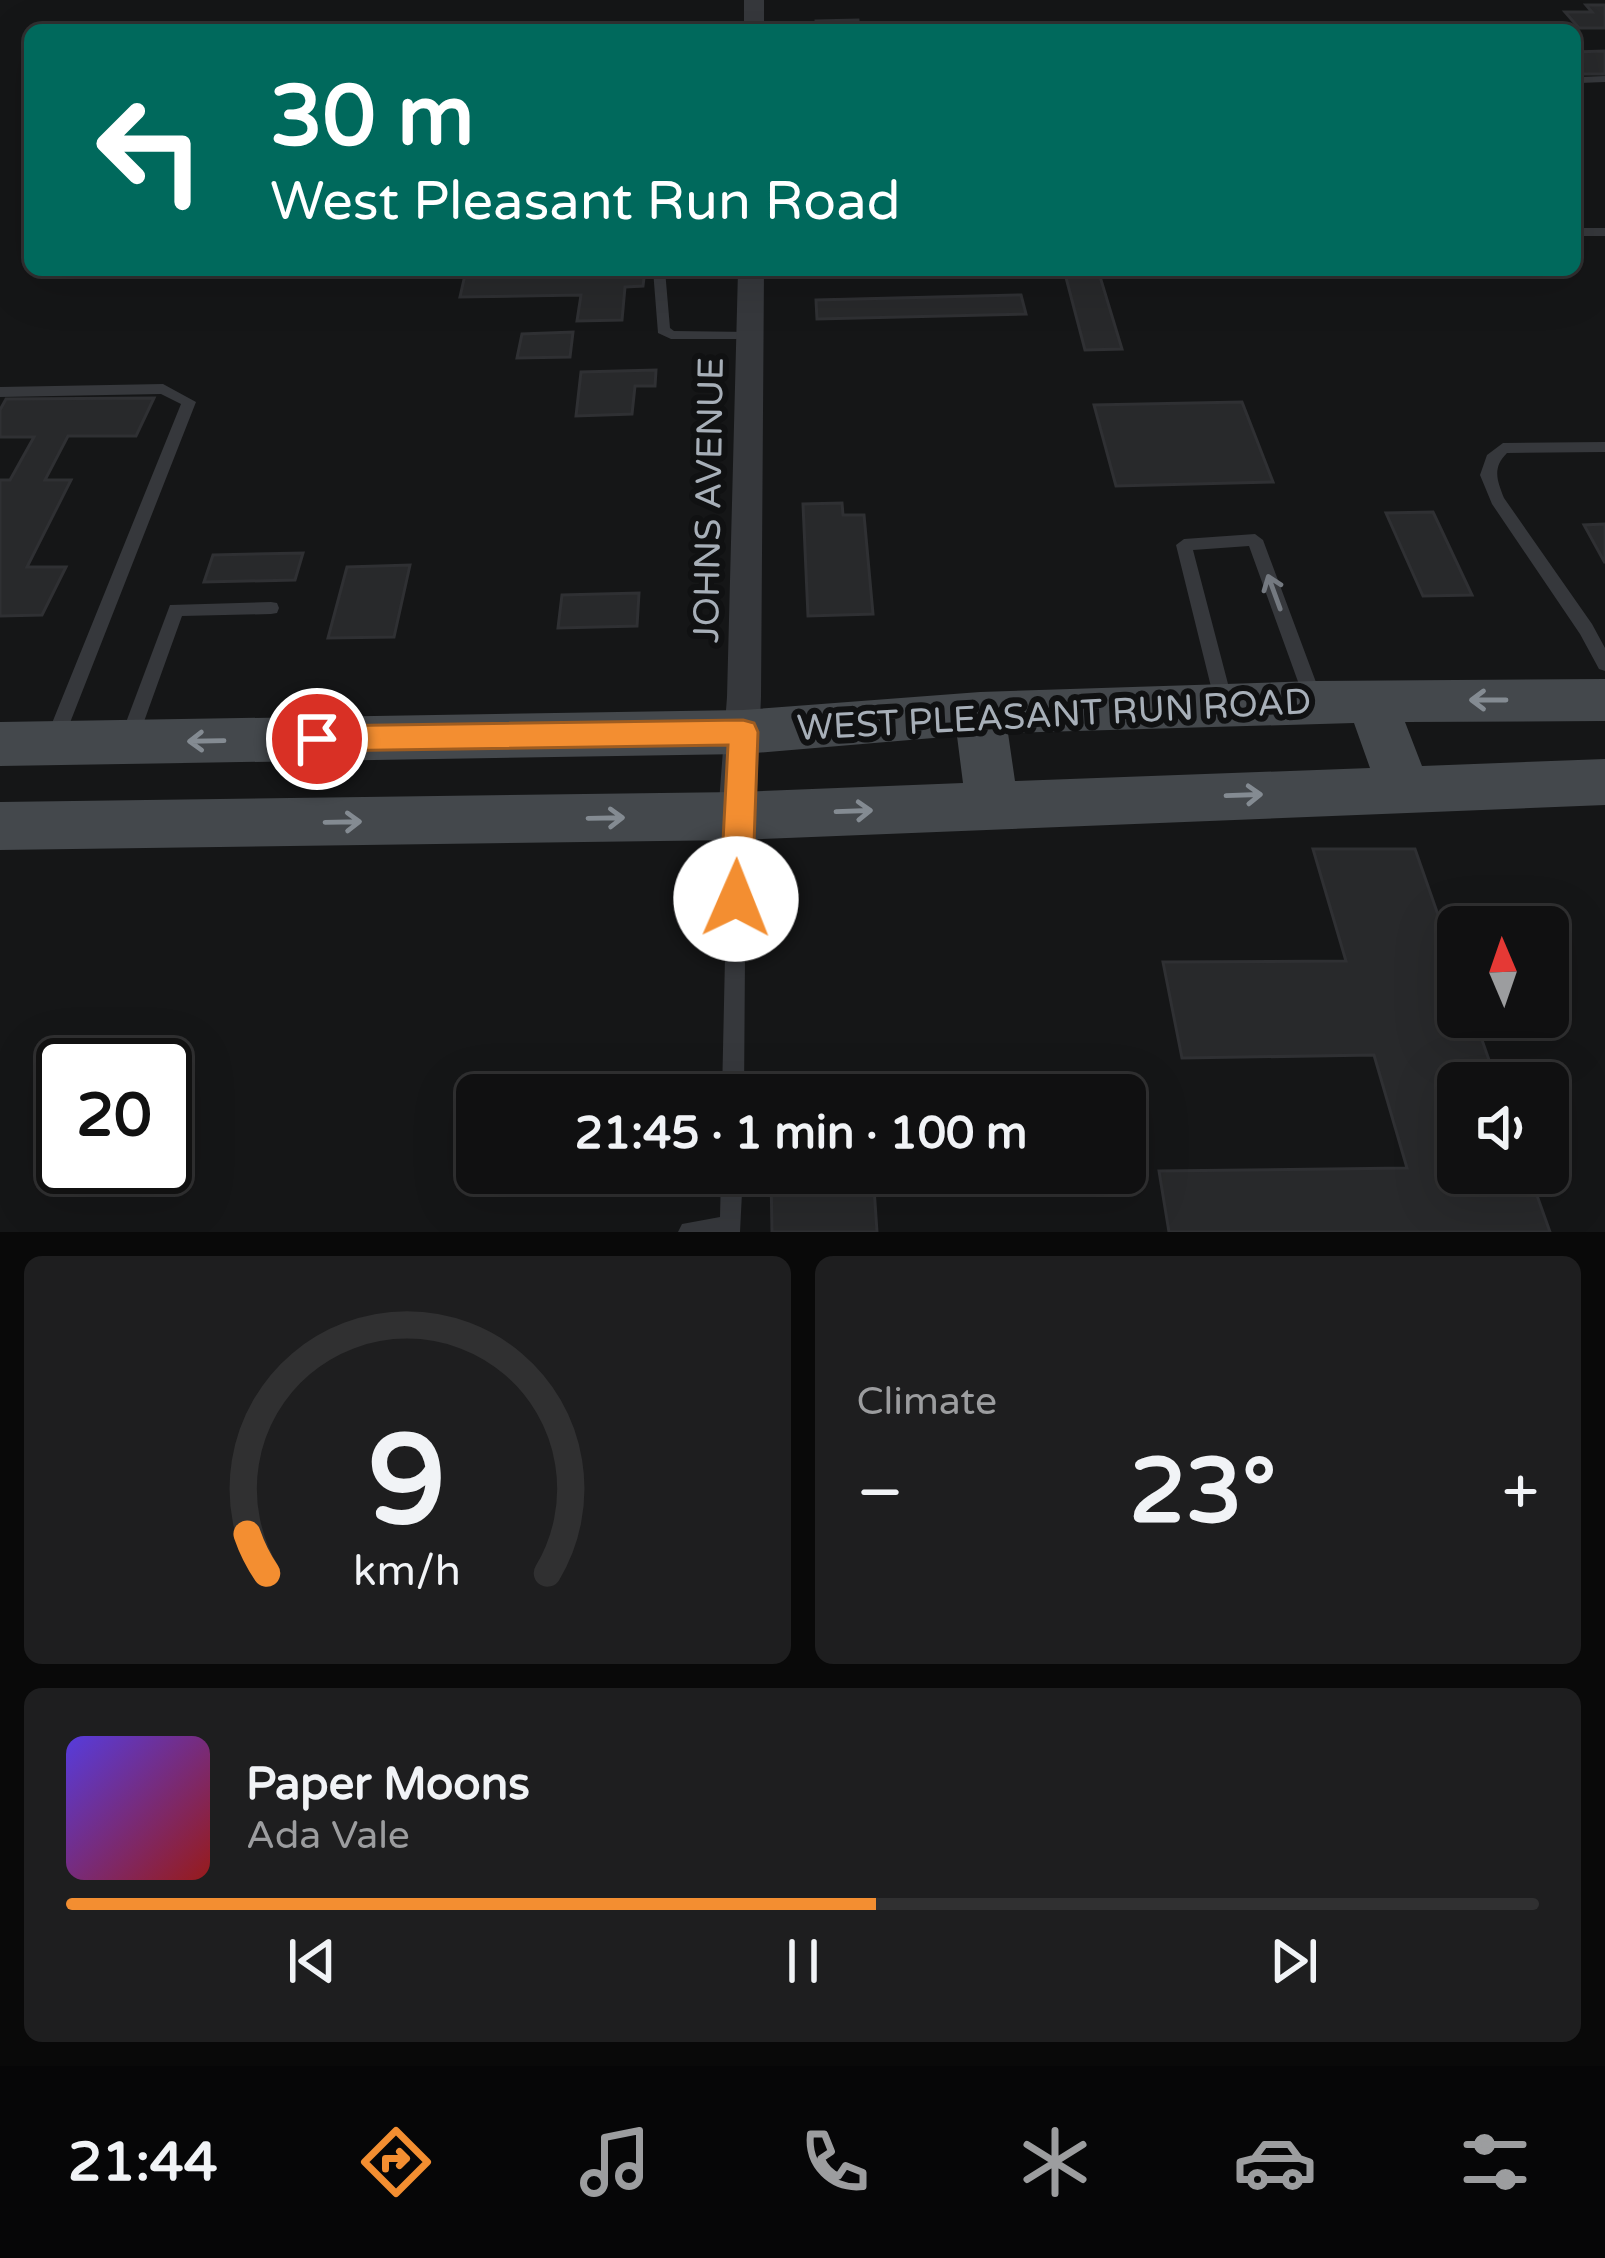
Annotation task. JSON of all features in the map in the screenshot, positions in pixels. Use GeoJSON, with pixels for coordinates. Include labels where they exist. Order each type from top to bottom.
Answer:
{"type":"FeatureCollection","features":[{"type":"Feature","properties":{"kind":"main road","name":"WEST PLEASANT RUN ROAD"},"geometry":{"type":"LineString","coordinates":[[26,744],[743,732],[980,713],[1314,702],[1605,700]]}},
{"type":"Feature","properties":{"kind":"main road"},"geometry":{"type":"LineString","coordinates":[[1371,701],[1404,788]]}},
{"type":"Feature","properties":{"kind":"main road"},"geometry":{"type":"LineString","coordinates":[[980,713],[992,805]]}},
{"type":"Feature","properties":{"kind":"main road"},"geometry":{"type":"LineString","coordinates":[[26,744],[8,826],[737,816],[1605,782]]}},
{"type":"Feature","properties":{"kind":"street","name":"JOHNS AVENUE"},"geometry":{"type":"LineString","coordinates":[[737,816],[743,732],[752,276]]}},
{"type":"Feature","properties":{"kind":"lane"},"geometry":{"type":"LineString","coordinates":[[659,276],[663,330],[671,335],[751,336]]}},
{"type":"Feature","properties":{"kind":"lane"},"geometry":{"type":"LineString","coordinates":[[0,392],[163,389],[189,402],[26,744]]}},
{"type":"Feature","properties":{"kind":"lane"},"geometry":{"type":"LineString","coordinates":[[1605,447],[1503,448],[1492,459],[1488,475],[1507,518],[1530,544],[1605,664]]}},
{"type":"Feature","properties":{"kind":"lane"},"geometry":{"type":"LineString","coordinates":[[1225,705],[1184,545],[1255,540],[1314,702]]}},
{"type":"Feature","properties":{"kind":"lane"},"geometry":{"type":"LineString","coordinates":[[128,742],[176,610],[271,608]]}},
{"type":"Feature","properties":{"kind":"lane"},"geometry":{"type":"LineString","coordinates":[[733,1074],[737,816]]}},
{"type":"Feature","properties":{"kind":"lane"},"geometry":{"type":"LineString","coordinates":[[690,1232],[731,1227],[732,1194]]}},
{"type":"Feature","properties":{"kind":"building"},"geometry":{"type":"Polygon","coordinates":[[[1586,5],[1605,5],[1605,28],[1581,28],[1565,12],[1592,12],[1586,5]]]}},
{"type":"Feature","properties":{"kind":"building"},"geometry":{"type":"Polygon","coordinates":[[[858,20],[858,24],[816,24],[858,20]]]}},
{"type":"Feature","properties":{"kind":"building"},"geometry":{"type":"Polygon","coordinates":[[[1605,51],[1605,74],[1581,74],[1581,52],[1605,51]]]}},
{"type":"Feature","properties":{"kind":"building"},"geometry":{"type":"Polygon","coordinates":[[[465,276],[644,276],[643,286],[625,287],[622,320],[577,321],[581,295],[460,297],[465,276]]]}},
{"type":"Feature","properties":{"kind":"building"},"geometry":{"type":"Polygon","coordinates":[[[1066,276],[1100,276],[1122,349],[1085,350],[1066,276]]]}},
{"type":"Feature","properties":{"kind":"building"},"geometry":{"type":"Polygon","coordinates":[[[1021,295],[1026,314],[817,319],[816,300],[1021,295]]]}},
{"type":"Feature","properties":{"kind":"building"},"geometry":{"type":"Polygon","coordinates":[[[573,332],[570,357],[517,358],[522,334],[573,332]]]}},
{"type":"Feature","properties":{"kind":"building"},"geometry":{"type":"Polygon","coordinates":[[[656,370],[655,386],[635,386],[632,414],[576,416],[581,372],[656,370]]]}},
{"type":"Feature","properties":{"kind":"building"},"geometry":{"type":"Polygon","coordinates":[[[154,398],[136,436],[68,436],[45,480],[71,480],[27,567],[66,567],[42,615],[0,616],[0,480],[10,480],[34,437],[0,437],[0,410],[6,399],[154,398]]]}},
{"type":"Feature","properties":{"kind":"building"},"geometry":{"type":"Polygon","coordinates":[[[1242,402],[1273,482],[1116,486],[1094,405],[1242,402]]]}},
{"type":"Feature","properties":{"kind":"building"},"geometry":{"type":"Polygon","coordinates":[[[842,503],[843,515],[864,515],[873,614],[808,616],[803,504],[842,503]]]}},
{"type":"Feature","properties":{"kind":"building"},"geometry":{"type":"Polygon","coordinates":[[[1433,512],[1472,595],[1423,596],[1386,513],[1433,512]]]}},
{"type":"Feature","properties":{"kind":"building"},"geometry":{"type":"Polygon","coordinates":[[[1605,524],[1605,563],[1584,525],[1605,524]]]}},
{"type":"Feature","properties":{"kind":"building"},"geometry":{"type":"Polygon","coordinates":[[[303,553],[295,580],[204,582],[213,555],[303,553]]]}},
{"type":"Feature","properties":{"kind":"building"},"geometry":{"type":"Polygon","coordinates":[[[410,565],[394,637],[328,638],[347,567],[410,565]]]}},
{"type":"Feature","properties":{"kind":"building"},"geometry":{"type":"Polygon","coordinates":[[[639,593],[637,626],[558,628],[562,595],[639,593]]]}},
{"type":"Feature","properties":{"kind":"building"},"geometry":{"type":"Polygon","coordinates":[[[1313,849],[1415,849],[1437,912],[1437,1038],[1481,1038],[1490,1062],[1437,1062],[1437,1194],[1536,1194],[1550,1232],[1169,1232],[1159,1171],[1407,1168],[1374,1055],[1182,1058],[1163,962],[1346,961],[1313,849]]]}},
{"type":"Feature","properties":{"kind":"building"},"geometry":{"type":"Polygon","coordinates":[[[771,1194],[874,1194],[877,1232],[772,1232],[771,1194]]]}},
{"type":"Feature","properties":{"kind":"route"},"geometry":{"type":"LineString","coordinates":[[317,739],[743,732],[736,899]]}}]}
